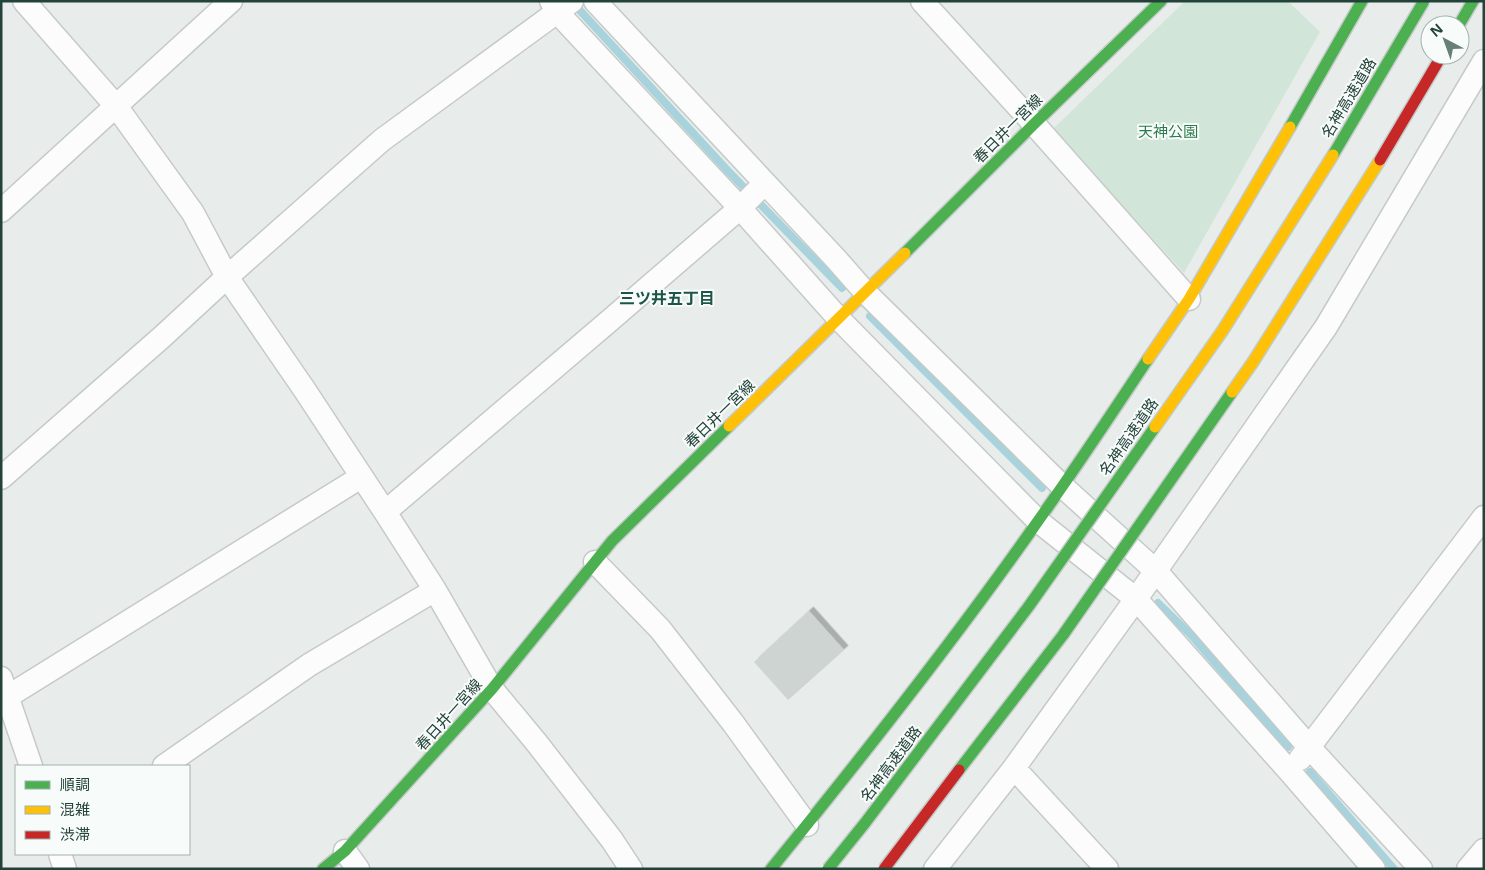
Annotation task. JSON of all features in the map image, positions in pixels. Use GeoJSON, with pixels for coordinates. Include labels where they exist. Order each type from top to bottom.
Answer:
{"type":"FeatureCollection","features":[{"type":"Feature","properties":{"kind":"main road","name":"春日井一宮線"},"geometry":{"type":"LineString","coordinates":[[323,869],[345,851],[492,690],[612,541],[1161,1]]}},
{"type":"Feature","properties":{"kind":"main road"},"geometry":{"type":"LineString","coordinates":[[771,869],[953,638],[1038,522],[1189,299],[1362,1]]}},
{"type":"Feature","properties":{"kind":"main road","name":"名神高速道路"},"geometry":{"type":"LineString","coordinates":[[828,869],[1029,606],[1223,330],[1424,1]]}},
{"type":"Feature","properties":{"kind":"main road"},"geometry":{"type":"LineString","coordinates":[[1465,15],[1473,1]]}},
{"type":"Feature","properties":{"kind":"main road"},"geometry":{"type":"LineString","coordinates":[[884,869],[1063,635],[1253,362],[1371,176],[1436,65]]}},
{"type":"Feature","properties":{"kind":"street"},"geometry":{"type":"LineString","coordinates":[[24,1],[116,106],[193,213],[227,277],[385,512],[434,590],[492,690],[536,742],[612,840],[631,869]]}},
{"type":"Feature","properties":{"kind":"street"},"geometry":{"type":"LineString","coordinates":[[1,211],[231,1]]}},
{"type":"Feature","properties":{"kind":"street"},"geometry":{"type":"LineString","coordinates":[[595,1],[866,292],[1062,485],[1156,571],[1310,747],[1421,869]]}},
{"type":"Feature","properties":{"kind":"street"},"geometry":{"type":"LineString","coordinates":[[922,1],[1189,299]]}},
{"type":"Feature","properties":{"kind":"street"},"geometry":{"type":"LineString","coordinates":[[1,478],[382,140],[560,5],[838,319],[1038,522],[1136,599],[1374,869]]}},
{"type":"Feature","properties":{"kind":"street"},"geometry":{"type":"LineString","coordinates":[[935,869],[1014,768],[1136,599],[1326,327],[1484,61]]}},
{"type":"Feature","properties":{"kind":"street"},"geometry":{"type":"LineString","coordinates":[[385,512],[740,208],[765,183]]}},
{"type":"Feature","properties":{"kind":"street"},"geometry":{"type":"LineString","coordinates":[[31,765],[4,688],[361,477]]}},
{"type":"Feature","properties":{"kind":"street"},"geometry":{"type":"LineString","coordinates":[[1290,772],[1484,517]]}},
{"type":"Feature","properties":{"kind":"street"},"geometry":{"type":"LineString","coordinates":[[595,562],[660,629],[733,723],[807,825]]}},
{"type":"Feature","properties":{"kind":"street"},"geometry":{"type":"LineString","coordinates":[[165,765],[309,665],[434,590]]}},
{"type":"Feature","properties":{"kind":"street"},"geometry":{"type":"LineString","coordinates":[[1014,768],[1106,869]]}},
{"type":"Feature","properties":{"kind":"street"},"geometry":{"type":"LineString","coordinates":[[1468,869],[1484,850]]}},
{"type":"Feature","properties":{"kind":"street"},"geometry":{"type":"LineString","coordinates":[[345,851],[358,869]]}},
{"type":"Feature","properties":{"kind":"street"},"geometry":{"type":"LineString","coordinates":[[60,855],[65,869]]}},
{"type":"Feature","properties":{"kind":"green space","name":"天神公園"},"geometry":{"type":"Polygon","coordinates":[[[1185,1],[1288,1],[1320,32],[1184,273],[1053,129],[1185,1]]]}},
{"type":"Feature","properties":{"kind":"building"},"geometry":{"type":"Polygon","coordinates":[[[809,611],[844,650],[788,700],[754,662],[809,611]]]}},
{"type":"Feature","properties":{"kind":"waterway"},"geometry":{"type":"LineString","coordinates":[[573,3],[728,171],[842,288]]}},
{"type":"Feature","properties":{"kind":"waterway"},"geometry":{"type":"LineString","coordinates":[[870,316],[1042,488]]}},
{"type":"Feature","properties":{"kind":"waterway"},"geometry":{"type":"LineString","coordinates":[[1158,603],[1191,635],[1288,747]]}},
{"type":"Feature","properties":{"kind":"waterway"},"geometry":{"type":"LineString","coordinates":[[1310,772],[1394,869]]}},
{"type":"Feature","properties":{"kind":"traffic: fast"},"geometry":{"type":"LineString","coordinates":[[905,253],[1161,1]]}},
{"type":"Feature","properties":{"kind":"traffic: fast"},"geometry":{"type":"LineString","coordinates":[[1290,127],[1362,1]]}},
{"type":"Feature","properties":{"kind":"traffic: fast"},"geometry":{"type":"LineString","coordinates":[[1333,155],[1424,1]]}},
{"type":"Feature","properties":{"kind":"traffic: fast"},"geometry":{"type":"LineString","coordinates":[[1465,15],[1473,1]]}},
{"type":"Feature","properties":{"kind":"traffic: fast"},"geometry":{"type":"LineString","coordinates":[[771,869],[874,741],[974,610],[1066,481],[1148,359]]}},
{"type":"Feature","properties":{"kind":"traffic: fast"},"geometry":{"type":"LineString","coordinates":[[959,770],[1063,635],[1232,392]]}},
{"type":"Feature","properties":{"kind":"traffic: fast"},"geometry":{"type":"LineString","coordinates":[[323,869],[345,851],[492,689],[612,541],[729,426]]}},
{"type":"Feature","properties":{"kind":"traffic: fast"},"geometry":{"type":"LineString","coordinates":[[828,869],[1029,606],[1155,427]]}},
{"type":"Feature","properties":{"kind":"traffic: slow"},"geometry":{"type":"LineString","coordinates":[[1148,359],[1189,299],[1290,127]]}},
{"type":"Feature","properties":{"kind":"traffic: slow"},"geometry":{"type":"LineString","coordinates":[[1155,427],[1223,330],[1333,155]]}},
{"type":"Feature","properties":{"kind":"traffic: slow"},"geometry":{"type":"LineString","coordinates":[[1232,392],[1253,362],[1380,160]]}},
{"type":"Feature","properties":{"kind":"traffic: slow"},"geometry":{"type":"LineString","coordinates":[[729,426],[905,253]]}},
{"type":"Feature","properties":{"kind":"traffic: jam"},"geometry":{"type":"LineString","coordinates":[[1380,160],[1436,65]]}},
{"type":"Feature","properties":{"kind":"traffic: jam"},"geometry":{"type":"LineString","coordinates":[[884,869],[959,770]]}},
{"type":"Feature","properties":{"kind":"district","name":"三ツ井五丁目"},"geometry":{"type":"Point","coordinates":[667,298]}}]}
